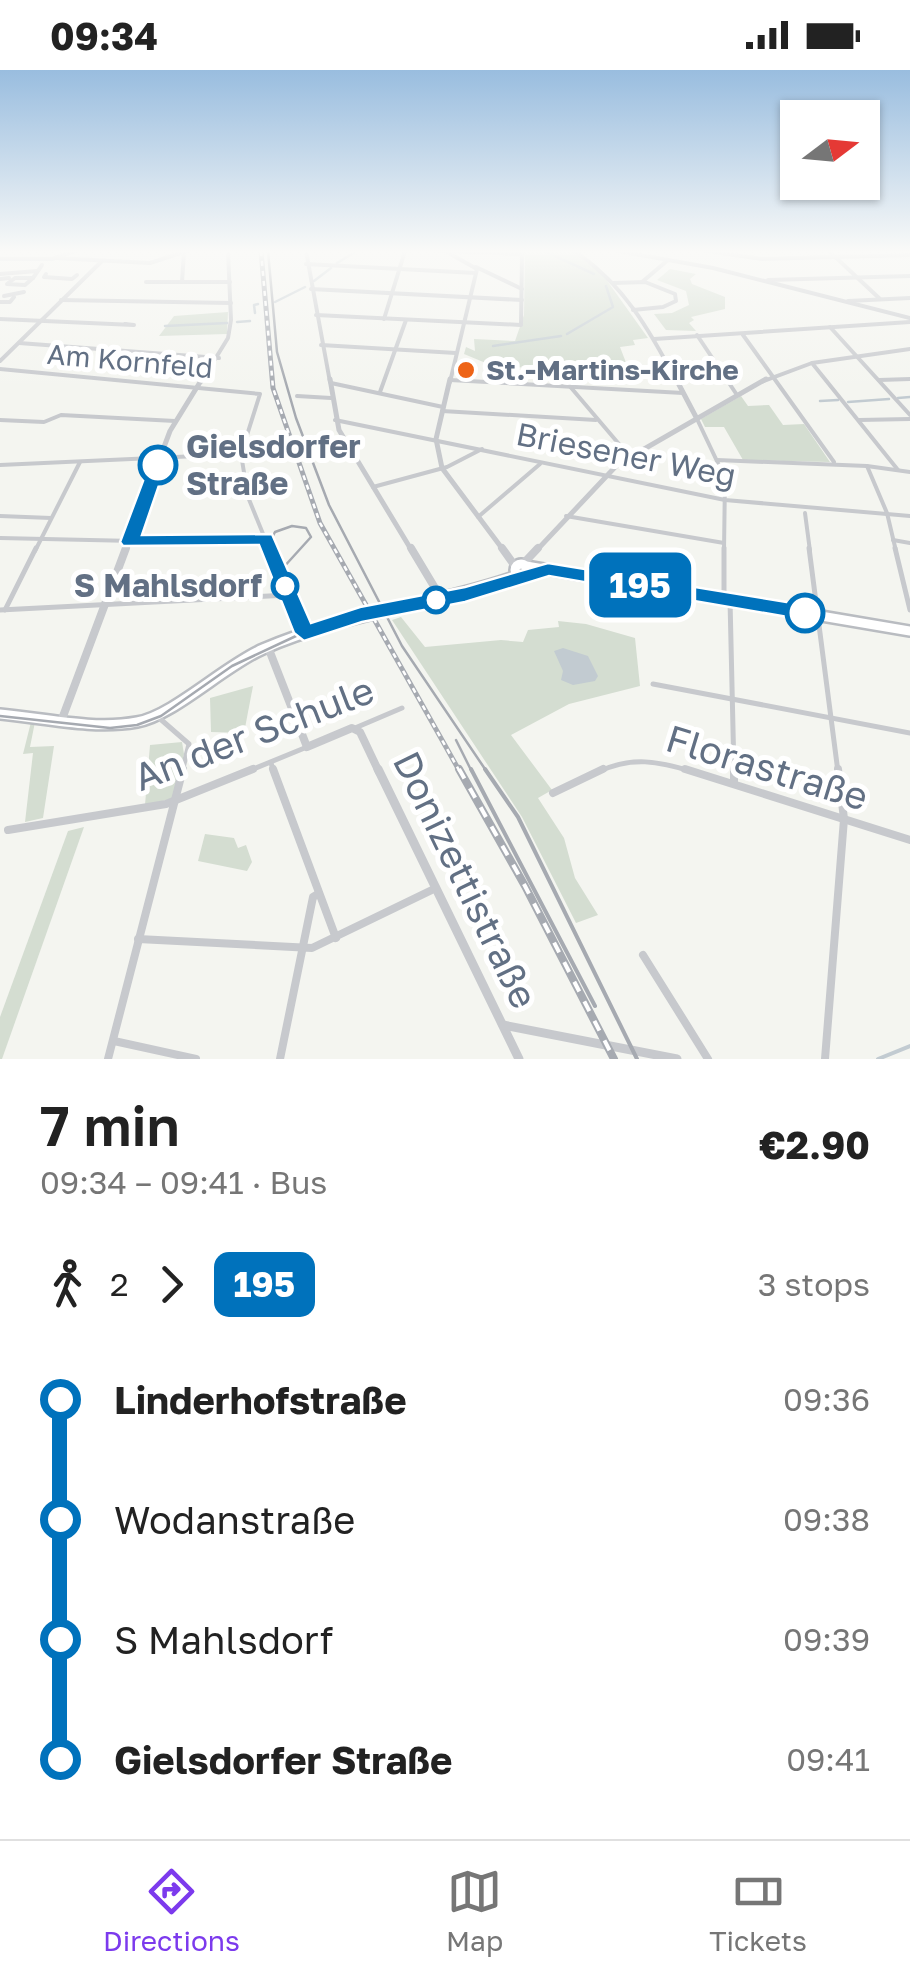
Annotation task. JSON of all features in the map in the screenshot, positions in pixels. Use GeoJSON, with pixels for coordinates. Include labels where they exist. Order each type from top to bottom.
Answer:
{"type":"FeatureCollection","features":[{"type":"Feature","properties":{"kind":"main road"},"geometry":{"type":"LineString","coordinates":[[0,714],[118,726],[157,716],[217,673],[303,630],[493,585],[521,569],[548,570],[910,630]]}},
{"type":"Feature","properties":{"kind":"street"},"geometry":{"type":"LineString","coordinates":[[0,361],[64,297]]}},
{"type":"Feature","properties":{"kind":"street"},"geometry":{"type":"LineString","coordinates":[[62,719],[175,421],[219,358],[231,329],[231,297]]}},
{"type":"Feature","properties":{"kind":"street"},"geometry":{"type":"LineString","coordinates":[[313,297],[336,420],[442,599]]}},
{"type":"Feature","properties":{"kind":"street"},"geometry":{"type":"LineString","coordinates":[[384,318],[391,297]]}},
{"type":"Feature","properties":{"kind":"street"},"geometry":{"type":"LineString","coordinates":[[470,297],[436,439],[442,468],[521,569],[605,477],[696,417],[773,376],[812,363],[910,350]]}},
{"type":"Feature","properties":{"kind":"street"},"geometry":{"type":"LineString","coordinates":[[316,315],[521,325],[522,300],[473,297]]}},
{"type":"Feature","properties":{"kind":"street"},"geometry":{"type":"LineString","coordinates":[[624,297],[654,339],[725,475],[734,783]]}},
{"type":"Feature","properties":{"kind":"street"},"geometry":{"type":"LineString","coordinates":[[633,310],[663,307],[676,301],[675,297]]}},
{"type":"Feature","properties":{"kind":"street"},"geometry":{"type":"LineString","coordinates":[[827,297],[910,320]]}},
{"type":"Feature","properties":{"kind":"street"},"geometry":{"type":"LineString","coordinates":[[877,297],[880,300]]}},
{"type":"Feature","properties":{"kind":"street"},"geometry":{"type":"LineString","coordinates":[[846,302],[910,298]]}},
{"type":"Feature","properties":{"kind":"street"},"geometry":{"type":"LineString","coordinates":[[61,300],[231,303]]}},
{"type":"Feature","properties":{"kind":"street"},"geometry":{"type":"LineString","coordinates":[[0,319],[125,324]]}},
{"type":"Feature","properties":{"kind":"street"},"geometry":{"type":"LineString","coordinates":[[380,394],[406,320]]}},
{"type":"Feature","properties":{"kind":"street"},"geometry":{"type":"LineString","coordinates":[[654,339],[910,320]]}},
{"type":"Feature","properties":{"kind":"street"},"geometry":{"type":"LineString","coordinates":[[830,327],[910,417]]}},
{"type":"Feature","properties":{"kind":"street"},"geometry":{"type":"LineString","coordinates":[[696,335],[736,395]]}},
{"type":"Feature","properties":{"kind":"street"},"geometry":{"type":"LineString","coordinates":[[743,335],[836,464]]}},
{"type":"Feature","properties":{"kind":"street"},"geometry":{"type":"LineString","coordinates":[[18,343],[219,358]]}},
{"type":"Feature","properties":{"kind":"street"},"geometry":{"type":"LineString","coordinates":[[321,345],[456,353]]}},
{"type":"Feature","properties":{"kind":"street"},"geometry":{"type":"LineString","coordinates":[[812,363],[898,470]]}},
{"type":"Feature","properties":{"kind":"street","name":"Am Kornfeld"},"geometry":{"type":"LineString","coordinates":[[0,369],[256,392],[260,396],[241,454]]}},
{"type":"Feature","properties":{"kind":"street"},"geometry":{"type":"LineString","coordinates":[[556,370],[630,458]]}},
{"type":"Feature","properties":{"kind":"street"},"geometry":{"type":"LineString","coordinates":[[878,380],[910,379]]}},
{"type":"Feature","properties":{"kind":"street"},"geometry":{"type":"LineString","coordinates":[[450,380],[683,394]]}},
{"type":"Feature","properties":{"kind":"street"},"geometry":{"type":"LineString","coordinates":[[328,382],[443,409],[596,420]]}},
{"type":"Feature","properties":{"kind":"street"},"geometry":{"type":"LineString","coordinates":[[297,396],[332,398]]}},
{"type":"Feature","properties":{"kind":"street"},"geometry":{"type":"LineString","coordinates":[[0,420],[44,422],[62,416],[175,421]]}},
{"type":"Feature","properties":{"kind":"street"},"geometry":{"type":"LineString","coordinates":[[859,420],[910,417]]}},
{"type":"Feature","properties":{"kind":"street","name":"Briesener Weg"},"geometry":{"type":"LineString","coordinates":[[336,420],[725,500],[910,516]]}},
{"type":"Feature","properties":{"kind":"street"},"geometry":{"type":"LineString","coordinates":[[373,487],[442,468],[482,449]]}},
{"type":"Feature","properties":{"kind":"street"},"geometry":{"type":"LineString","coordinates":[[0,465],[241,454],[248,496],[303,630]]}},
{"type":"Feature","properties":{"kind":"street"},"geometry":{"type":"LineString","coordinates":[[717,460],[836,464],[910,472]]}},
{"type":"Feature","properties":{"kind":"street"},"geometry":{"type":"LineString","coordinates":[[2,610],[80,462]]}},
{"type":"Feature","properties":{"kind":"street"},"geometry":{"type":"LineString","coordinates":[[478,517],[540,462]]}},
{"type":"Feature","properties":{"kind":"street"},"geometry":{"type":"LineString","coordinates":[[867,466],[887,513],[910,610]]}},
{"type":"Feature","properties":{"kind":"street"},"geometry":{"type":"LineString","coordinates":[[805,513],[844,819],[825,1059]]}},
{"type":"Feature","properties":{"kind":"street"},"geometry":{"type":"LineString","coordinates":[[0,516],[51,518]]}},
{"type":"Feature","properties":{"kind":"street"},"geometry":{"type":"LineString","coordinates":[[566,516],[724,543]]}},
{"type":"Feature","properties":{"kind":"street"},"geometry":{"type":"LineString","coordinates":[[0,538],[130,542],[266,538]]}},
{"type":"Feature","properties":{"kind":"street"},"geometry":{"type":"LineString","coordinates":[[893,540],[910,544]]}},
{"type":"Feature","properties":{"kind":"street"},"geometry":{"type":"LineString","coordinates":[[2,610],[289,595]]}},
{"type":"Feature","properties":{"kind":"street"},"geometry":{"type":"LineString","coordinates":[[268,647],[307,747]]}},
{"type":"Feature","properties":{"kind":"street"},"geometry":{"type":"LineString","coordinates":[[653,684],[910,733]]}},
{"type":"Feature","properties":{"kind":"street","name":"An der Schule"},"geometry":{"type":"LineString","coordinates":[[8,830],[176,801],[402,708]]}},
{"type":"Feature","properties":{"kind":"street"},"geometry":{"type":"LineString","coordinates":[[108,1059],[188,744],[157,716]]}},
{"type":"Feature","properties":{"kind":"street","name":"Donizettistraße"},"geometry":{"type":"LineString","coordinates":[[356,728],[518,1059]]}},
{"type":"Feature","properties":{"kind":"street"},"geometry":{"type":"LineString","coordinates":[[270,762],[336,938]]}},
{"type":"Feature","properties":{"kind":"street","name":"Florastraße"},"geometry":{"type":"LineString","coordinates":[[553,793],[616,762],[668,762],[910,840]]}},
{"type":"Feature","properties":{"kind":"street"},"geometry":{"type":"LineString","coordinates":[[137,939],[302,947],[336,938],[436,888]]}},
{"type":"Feature","properties":{"kind":"street"},"geometry":{"type":"LineString","coordinates":[[280,1059],[302,947],[318,894]]}},
{"type":"Feature","properties":{"kind":"street"},"geometry":{"type":"LineString","coordinates":[[643,955],[708,1059]]}},
{"type":"Feature","properties":{"kind":"street"},"geometry":{"type":"LineString","coordinates":[[502,1025],[678,1059]]}},
{"type":"Feature","properties":{"kind":"street"},"geometry":{"type":"LineString","coordinates":[[114,1041],[196,1059]]}},
{"type":"Feature","properties":{"kind":"shaded area"},"geometry":{"type":"Polygon","coordinates":[[[524,297],[619,297],[648,338],[620,347],[630,373],[493,366],[464,354],[466,347],[475,351],[474,339],[515,341],[524,315],[524,297]]]}},
{"type":"Feature","properties":{"kind":"shaded area"},"geometry":{"type":"Polygon","coordinates":[[[687,297],[725,297],[725,309],[691,317],[694,320],[689,323],[696,331],[666,330],[654,314],[672,313],[689,305],[687,297]]]}},
{"type":"Feature","properties":{"kind":"shaded area"},"geometry":{"type":"Polygon","coordinates":[[[228,312],[227,334],[159,336],[174,316],[228,312]]]}},
{"type":"Feature","properties":{"kind":"shaded area"},"geometry":{"type":"Polygon","coordinates":[[[741,396],[748,406],[769,405],[783,425],[804,424],[830,462],[743,460],[724,427],[705,427],[701,419],[741,396]]]}},
{"type":"Feature","properties":{"kind":"shaded area"},"geometry":{"type":"Polygon","coordinates":[[[401,617],[425,647],[501,640],[523,642],[528,630],[559,627],[558,621],[586,624],[635,638],[640,686],[569,704],[511,735],[552,790],[538,798],[564,838],[575,878],[598,915],[576,923],[522,817],[392,620],[401,617]]]}},
{"type":"Feature","properties":{"kind":"shaded area"},"geometry":{"type":"Polygon","coordinates":[[[563,648],[588,656],[598,676],[595,681],[573,685],[561,680],[563,671],[554,651],[563,648]]]}},
{"type":"Feature","properties":{"kind":"shaded area"},"geometry":{"type":"Polygon","coordinates":[[[253,686],[244,733],[211,732],[210,698],[253,686]]]}},
{"type":"Feature","properties":{"kind":"shaded area"},"geometry":{"type":"Polygon","coordinates":[[[31,722],[35,722],[30,747],[54,746],[43,818],[25,822],[33,753],[23,754],[31,722]]]}},
{"type":"Feature","properties":{"kind":"shaded area"},"geometry":{"type":"Polygon","coordinates":[[[182,742],[184,754],[175,798],[145,805],[150,745],[182,742]]]}},
{"type":"Feature","properties":{"kind":"shaded area"},"geometry":{"type":"Polygon","coordinates":[[[84,827],[0,1059],[0,1017],[68,831],[84,827]]]}},
{"type":"Feature","properties":{"kind":"shaded area"},"geometry":{"type":"Polygon","coordinates":[[[205,834],[234,838],[238,848],[246,845],[252,862],[247,871],[198,861],[205,834]]]}},
{"type":"Feature","properties":{"kind":"waterway"},"geometry":{"type":"LineString","coordinates":[[275,302],[285,297]]}},
{"type":"Feature","properties":{"kind":"waterway"},"geometry":{"type":"LineString","coordinates":[[567,334],[613,307],[610,297]]}},
{"type":"Feature","properties":{"kind":"waterway"},"geometry":{"type":"LineString","coordinates":[[255,313],[254,305],[258,304]]}},
{"type":"Feature","properties":{"kind":"waterway"},"geometry":{"type":"LineString","coordinates":[[237,322],[250,321]]}},
{"type":"Feature","properties":{"kind":"waterway"},"geometry":{"type":"LineString","coordinates":[[165,326],[227,323]]}},
{"type":"Feature","properties":{"kind":"waterway"},"geometry":{"type":"LineString","coordinates":[[493,346],[561,336]]}},
{"type":"Feature","properties":{"kind":"waterway"},"geometry":{"type":"LineString","coordinates":[[898,398],[910,397]]}},
{"type":"Feature","properties":{"kind":"waterway"},"geometry":{"type":"LineString","coordinates":[[848,402],[889,399]]}},
{"type":"Feature","properties":{"kind":"waterway"},"geometry":{"type":"LineString","coordinates":[[820,401],[838,400]]}},
{"type":"Feature","properties":{"kind":"waterway"},"geometry":{"type":"LineString","coordinates":[[878,1059],[910,1046]]}},
{"type":"Feature","properties":{"kind":"tram line"},"geometry":{"type":"LineString","coordinates":[[272,297],[277,352],[296,418],[329,505],[402,646],[487,772]]}},
{"type":"Feature","properties":{"kind":"tram line"},"geometry":{"type":"LineString","coordinates":[[0,716],[110,728],[137,725],[161,716],[232,666],[296,636],[302,622],[282,569],[311,537],[306,528],[292,526],[275,532],[268,545],[300,617]]}},
{"type":"Feature","properties":{"kind":"tram line"},"geometry":{"type":"LineString","coordinates":[[456,740],[472,772]]}},
{"type":"Feature","properties":{"kind":"tram line"},"geometry":{"type":"LineString","coordinates":[[471,769],[595,1006]]}},
{"type":"Feature","properties":{"kind":"tram line"},"geometry":{"type":"LineString","coordinates":[[485,769],[518,817],[637,1059]]}},
{"type":"Feature","properties":{"kind":"railway"},"geometry":{"type":"LineString","coordinates":[[265,297],[273,388],[320,523],[460,772]]}},
{"type":"Feature","properties":{"kind":"railway"},"geometry":{"type":"LineString","coordinates":[[459,769],[525,886],[614,1059]]}},
{"type":"Feature","properties":{"kind":"bus line","name":"195"},"geometry":{"type":"LineString","coordinates":[[158,465],[130,542],[266,538],[304,633],[360,615],[465,594],[548,570],[805,613]]}},
{"type":"Feature","properties":{"kind":"place","name":"St.-Martins-Kirche"},"geometry":{"type":"Point","coordinates":[466,370]}},
{"type":"Feature","properties":{"kind":"place","name":"Gielsdorfer Straße"},"geometry":{"type":"Point","coordinates":[158,465]}},
{"type":"Feature","properties":{"kind":"place","name":"S Mahlsdorf"},"geometry":{"type":"Point","coordinates":[285,586]}}]}
